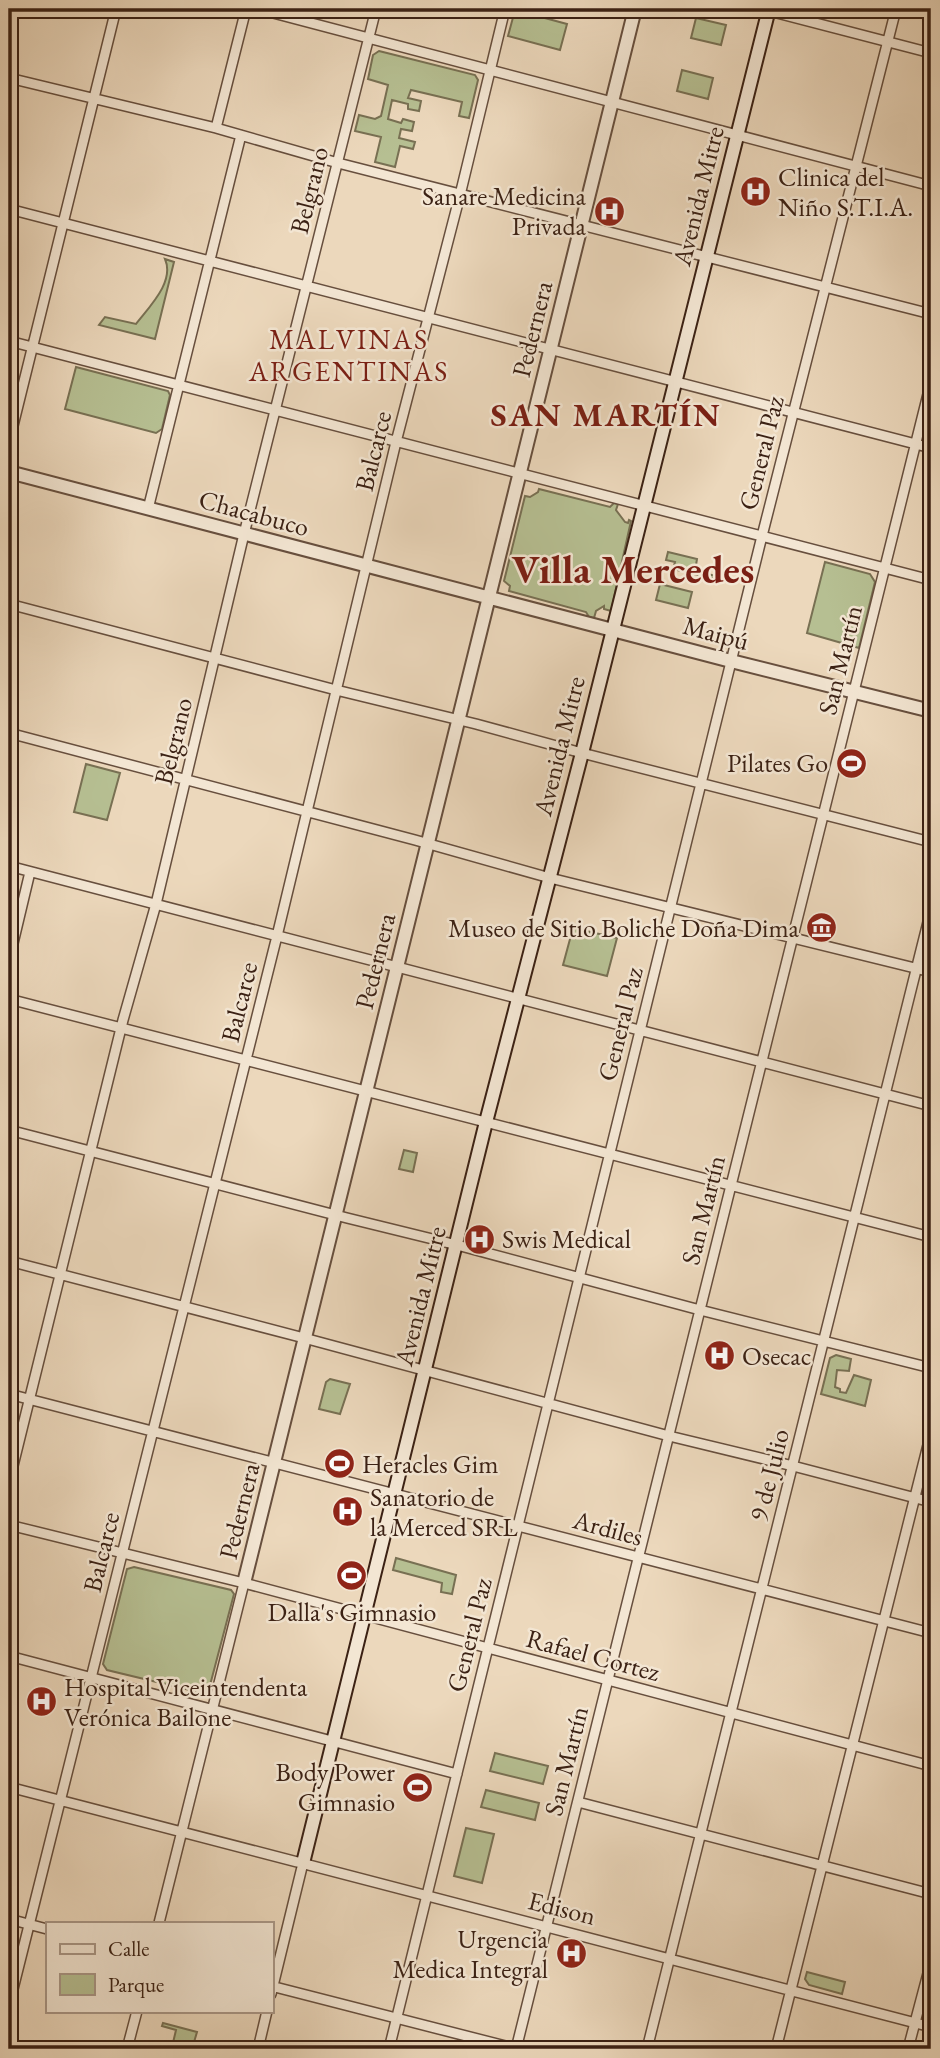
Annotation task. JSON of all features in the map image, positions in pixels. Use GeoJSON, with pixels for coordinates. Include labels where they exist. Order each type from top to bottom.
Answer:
{"type":"FeatureCollection","features":[{"type":"Feature","properties":{"kind":"street"},"geometry":{"type":"LineString","coordinates":[[9,442],[116,9]]}},
{"type":"Feature","properties":{"kind":"street"},"geometry":{"type":"LineString","coordinates":[[215,128],[246,9]]}},
{"type":"Feature","properties":{"kind":"street"},"geometry":{"type":"LineString","coordinates":[[258,9],[931,186]]}},
{"type":"Feature","properties":{"kind":"street","name":"Belgrano"},"geometry":{"type":"LineString","coordinates":[[9,1482],[90,1152],[156,904],[244,534],[376,9]]}},
{"type":"Feature","properties":{"kind":"street","name":"Balcarce"},"geometry":{"type":"LineString","coordinates":[[9,2005],[277,936],[396,442],[505,9]]}},
{"type":"Feature","properties":{"kind":"street","name":"Pedernera"},"geometry":{"type":"LineString","coordinates":[[159,1922],[635,9]]}},
{"type":"Feature","properties":{"kind":"street"},"geometry":{"type":"LineString","coordinates":[[767,9],[931,53]]}},
{"type":"Feature","properties":{"kind":"street","name":"Avenida Mitre"},"geometry":{"type":"LineString","coordinates":[[303,1863],[486,1122],[582,753],[767,9]]}},
{"type":"Feature","properties":{"kind":"street","name":"General Paz"},"geometry":{"type":"LineString","coordinates":[[389,2049],[793,411],[896,9]]}},
{"type":"Feature","properties":{"kind":"street"},"geometry":{"type":"LineString","coordinates":[[9,78],[215,128],[460,195],[931,314]]}},
{"type":"Feature","properties":{"kind":"street"},"geometry":{"type":"LineString","coordinates":[[148,509],[241,135]]}},
{"type":"Feature","properties":{"kind":"street"},"geometry":{"type":"LineString","coordinates":[[9,209],[931,448]]}},
{"type":"Feature","properties":{"kind":"street"},"geometry":{"type":"LineString","coordinates":[[9,341],[931,580]]}},
{"type":"Feature","properties":{"kind":"street","name":"San Martín"},"geometry":{"type":"LineString","coordinates":[[516,2049],[931,382]]}},
{"type":"Feature","properties":{"kind":"street","name":"Chacabuco"},"geometry":{"type":"LineString","coordinates":[[9,472],[489,598]]}},
{"type":"Feature","properties":{"kind":"street","name":"Maipú"},"geometry":{"type":"LineString","coordinates":[[489,598],[931,711]]}},
{"type":"Feature","properties":{"kind":"street"},"geometry":{"type":"LineString","coordinates":[[9,604],[931,842]]}},
{"type":"Feature","properties":{"kind":"street"},"geometry":{"type":"LineString","coordinates":[[9,733],[550,878],[931,972]]}},
{"type":"Feature","properties":{"kind":"street"},"geometry":{"type":"LineString","coordinates":[[9,866],[931,1106]]}},
{"type":"Feature","properties":{"kind":"street"},"geometry":{"type":"LineString","coordinates":[[9,961],[30,872]]}},
{"type":"Feature","properties":{"kind":"street","name":"9 de Julio"},"geometry":{"type":"LineString","coordinates":[[647,2049],[931,910]]}},
{"type":"Feature","properties":{"kind":"street"},"geometry":{"type":"LineString","coordinates":[[9,999],[931,1237]]}},
{"type":"Feature","properties":{"kind":"street"},"geometry":{"type":"LineString","coordinates":[[9,1130],[931,1368]]}},
{"type":"Feature","properties":{"kind":"street"},"geometry":{"type":"LineString","coordinates":[[9,1261],[668,1436],[931,1502]]}},
{"type":"Feature","properties":{"kind":"street","name":"Ardiles"},"geometry":{"type":"LineString","coordinates":[[9,1394],[931,1633]]}},
{"type":"Feature","properties":{"kind":"street"},"geometry":{"type":"LineString","coordinates":[[776,2049],[931,1433]]}},
{"type":"Feature","properties":{"kind":"street","name":"Rafael Cortez"},"geometry":{"type":"LineString","coordinates":[[9,1525],[244,1583],[931,1766]]}},
{"type":"Feature","properties":{"kind":"street"},"geometry":{"type":"LineString","coordinates":[[9,1656],[457,1773]]}},
{"type":"Feature","properties":{"kind":"street","name":"Edison"},"geometry":{"type":"LineString","coordinates":[[9,1787],[931,2027]]}},
{"type":"Feature","properties":{"kind":"street"},"geometry":{"type":"LineString","coordinates":[[578,1802],[931,1894]]}},
{"type":"Feature","properties":{"kind":"street"},"geometry":{"type":"LineString","coordinates":[[273,1985],[303,1863]]}},
{"type":"Feature","properties":{"kind":"street"},"geometry":{"type":"LineString","coordinates":[[9,1919],[46,1929]]}},
{"type":"Feature","properties":{"kind":"street"},"geometry":{"type":"LineString","coordinates":[[908,2049],[931,1962]]}},
{"type":"Feature","properties":{"kind":"street"},"geometry":{"type":"LineString","coordinates":[[273,1989],[397,2017],[516,2049]]}},
{"type":"Feature","properties":{"kind":"street"},"geometry":{"type":"LineString","coordinates":[[127,2049],[137,2012]]}},
{"type":"Feature","properties":{"kind":"street"},"geometry":{"type":"LineString","coordinates":[[258,2049],[267,2012]]}},
{"type":"Feature","properties":{"kind":"green space"},"geometry":{"type":"Polygon","coordinates":[[[515,10],[567,24],[560,50],[508,36],[515,10]]]}},
{"type":"Feature","properties":{"kind":"green space"},"geometry":{"type":"Polygon","coordinates":[[[696,18],[726,25],[721,45],[691,38],[696,18]]]}},
{"type":"Feature","properties":{"kind":"green space"},"geometry":{"type":"Polygon","coordinates":[[[379,51],[475,75],[478,80],[469,118],[459,116],[462,102],[411,90],[408,98],[421,101],[419,111],[408,109],[408,104],[392,100],[388,119],[401,123],[403,119],[414,122],[412,131],[401,129],[399,138],[415,142],[413,149],[400,146],[395,167],[375,162],[381,137],[355,131],[359,115],[375,119],[381,116],[388,85],[368,79],[373,55],[379,51]]]}},
{"type":"Feature","properties":{"kind":"green space"},"geometry":{"type":"Polygon","coordinates":[[[682,70],[713,78],[708,99],[677,91],[682,70]]]}},
{"type":"Feature","properties":{"kind":"green space"},"geometry":{"type":"Polygon","coordinates":[[[165,259],[174,262],[155,339],[99,325],[105,317],[136,324],[164,285],[167,276],[165,259]]]}},
{"type":"Feature","properties":{"kind":"green space"},"geometry":{"type":"Polygon","coordinates":[[[9,350],[14,352],[18,359],[9,398],[9,350]]]}},
{"type":"Feature","properties":{"kind":"green space"},"geometry":{"type":"Polygon","coordinates":[[[76,367],[168,391],[170,395],[162,429],[156,433],[65,409],[76,367]]]}},
{"type":"Feature","properties":{"kind":"green space"},"geometry":{"type":"Polygon","coordinates":[[[539,489],[610,507],[614,503],[618,504],[616,510],[625,522],[631,521],[611,611],[604,609],[604,606],[596,611],[594,618],[589,617],[586,612],[509,591],[510,586],[504,581],[525,496],[530,497],[539,489]]]}},
{"type":"Feature","properties":{"kind":"green space"},"geometry":{"type":"Polygon","coordinates":[[[668,552],[697,559],[695,571],[716,576],[715,579],[673,569],[675,562],[666,560],[668,552]]]}},
{"type":"Feature","properties":{"kind":"green space"},"geometry":{"type":"Polygon","coordinates":[[[825,562],[870,574],[875,582],[859,648],[807,633],[825,562]]]}},
{"type":"Feature","properties":{"kind":"green space"},"geometry":{"type":"Polygon","coordinates":[[[660,584],[692,592],[688,608],[656,600],[660,584]]]}},
{"type":"Feature","properties":{"kind":"green space"},"geometry":{"type":"Polygon","coordinates":[[[86,764],[120,773],[107,820],[74,812],[86,764]]]}},
{"type":"Feature","properties":{"kind":"green space"},"geometry":{"type":"Polygon","coordinates":[[[573,928],[617,938],[607,976],[563,965],[573,928]]]}},
{"type":"Feature","properties":{"kind":"green space"},"geometry":{"type":"Polygon","coordinates":[[[404,1150],[417,1153],[413,1172],[399,1169],[404,1150]]]}},
{"type":"Feature","properties":{"kind":"green space"},"geometry":{"type":"Polygon","coordinates":[[[836,1355],[851,1359],[849,1371],[837,1370],[835,1387],[840,1389],[840,1392],[846,1393],[854,1375],[871,1380],[865,1406],[821,1394],[830,1358],[836,1355]]]}},
{"type":"Feature","properties":{"kind":"green space"},"geometry":{"type":"Polygon","coordinates":[[[330,1379],[350,1384],[340,1414],[319,1409],[326,1382],[330,1379]]]}},
{"type":"Feature","properties":{"kind":"green space"},"geometry":{"type":"Polygon","coordinates":[[[396,1558],[456,1575],[452,1594],[441,1592],[442,1583],[393,1570],[396,1558]]]}},
{"type":"Feature","properties":{"kind":"green space"},"geometry":{"type":"Polygon","coordinates":[[[134,1567],[231,1590],[234,1594],[209,1689],[202,1693],[107,1670],[103,1664],[127,1569],[134,1567]]]}},
{"type":"Feature","properties":{"kind":"green space"},"geometry":{"type":"Polygon","coordinates":[[[495,1753],[548,1766],[543,1784],[490,1771],[495,1753]]]}},
{"type":"Feature","properties":{"kind":"green space"},"geometry":{"type":"Polygon","coordinates":[[[486,1790],[539,1803],[535,1820],[481,1807],[486,1790]]]}},
{"type":"Feature","properties":{"kind":"green space"},"geometry":{"type":"Polygon","coordinates":[[[466,1828],[494,1834],[482,1883],[454,1876],[466,1828]]]}},
{"type":"Feature","properties":{"kind":"green space"},"geometry":{"type":"Polygon","coordinates":[[[807,1972],[845,1982],[842,1994],[809,1985],[805,1979],[807,1972]]]}},
{"type":"Feature","properties":{"kind":"green space"},"geometry":{"type":"Polygon","coordinates":[[[163,2023],[197,2032],[192,2049],[172,2047],[176,2030],[162,2026],[163,2023]]]}},
{"type":"Feature","properties":{"kind":"place","name":"Clinica del Niño S.T.I.A."},"geometry":{"type":"Point","coordinates":[755,192]}},
{"type":"Feature","properties":{"kind":"place","name":"Sanare Medicina Privada"},"geometry":{"type":"Point","coordinates":[609,211]}},
{"type":"Feature","properties":{"kind":"place","name":"Pilates Go"},"geometry":{"type":"Point","coordinates":[851,763]}},
{"type":"Feature","properties":{"kind":"place","name":"Museo de Sitio Boliche Doña Dima"},"geometry":{"type":"Point","coordinates":[822,928]}},
{"type":"Feature","properties":{"kind":"place","name":"Swis Medical"},"geometry":{"type":"Point","coordinates":[479,1239]}},
{"type":"Feature","properties":{"kind":"place","name":"Osecac"},"geometry":{"type":"Point","coordinates":[719,1356]}},
{"type":"Feature","properties":{"kind":"place","name":"Heracles Gim"},"geometry":{"type":"Point","coordinates":[339,1464]}},
{"type":"Feature","properties":{"kind":"place","name":"Sanatorio de la Merced SRL"},"geometry":{"type":"Point","coordinates":[347,1512]}},
{"type":"Feature","properties":{"kind":"place","name":"Dalla's Gimnasio"},"geometry":{"type":"Point","coordinates":[352,1576]}},
{"type":"Feature","properties":{"kind":"place","name":"Hospital Viceintendenta Verónica Bailone"},"geometry":{"type":"Point","coordinates":[41,1702]}},
{"type":"Feature","properties":{"kind":"place","name":"Body Power Gimnasio"},"geometry":{"type":"Point","coordinates":[418,1787]}},
{"type":"Feature","properties":{"kind":"place","name":"Urgencia Medica Integral"},"geometry":{"type":"Point","coordinates":[571,1954]}},
{"type":"Feature","properties":{"kind":"district","name":"MALVINAS ARGENTINAS"},"geometry":{"type":"Point","coordinates":[349,355]}},
{"type":"Feature","properties":{"kind":"district","name":"SAN MARTÍN"},"geometry":{"type":"Point","coordinates":[606,414]}},
{"type":"Feature","properties":{"kind":"district","name":"Villa Mercedes"},"geometry":{"type":"Point","coordinates":[633,569]}}]}
